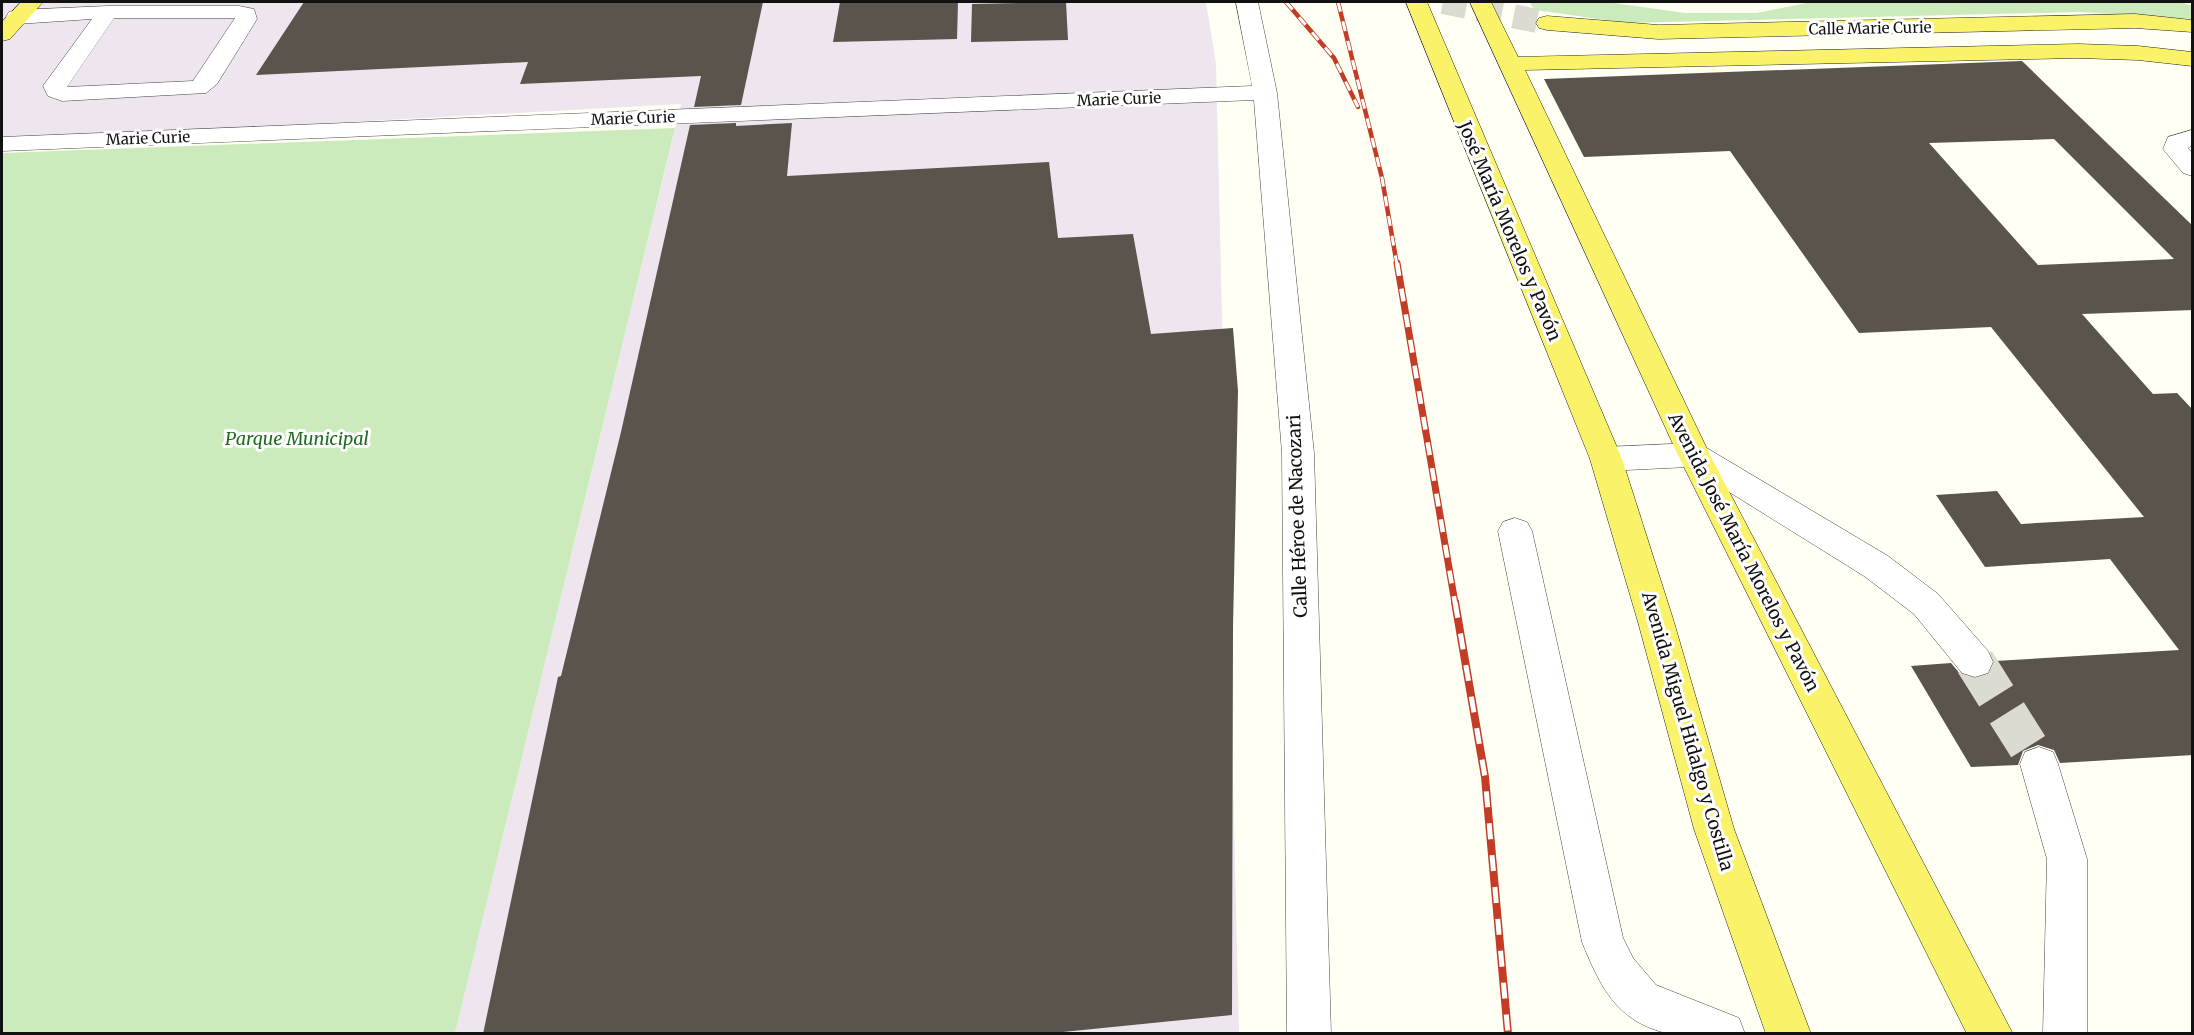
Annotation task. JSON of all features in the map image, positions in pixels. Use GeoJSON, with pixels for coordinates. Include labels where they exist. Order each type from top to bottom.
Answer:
{"type":"FeatureCollection","features":[{"type":"Feature","properties":{"kind":"main road","name":"José María Morelos y Pavón"},"geometry":{"type":"LineString","coordinates":[[1416,2],[1606,459]]}},
{"type":"Feature","properties":{"kind":"main road"},"geometry":{"type":"LineString","coordinates":[[1481,2],[1510,64],[2078,51],[2138,52],[2193,59]]}},
{"type":"Feature","properties":{"kind":"main road"},"geometry":{"type":"LineString","coordinates":[[2,34],[25,9]]}},
{"type":"Feature","properties":{"kind":"main road","name":"Calle Marie Curie"},"geometry":{"type":"LineString","coordinates":[[1547,23],[1659,32],[2135,21],[2193,26]]}},
{"type":"Feature","properties":{"kind":"main road","name":"Avenida José María Morelos y Pavón"},"geometry":{"type":"LineString","coordinates":[[1510,64],[1694,455],[1991,1034]]}},
{"type":"Feature","properties":{"kind":"main road","name":"Avenida Miguel Hidalgo y Costilla"},"geometry":{"type":"LineString","coordinates":[[1606,459],[1656,622],[1713,829],[1789,1034]]}},
{"type":"Feature","properties":{"kind":"street","name":"Calle Héroe de Nacozari"},"geometry":{"type":"LineString","coordinates":[[1247,2],[1265,93],[1298,453],[1309,1034]]}},
{"type":"Feature","properties":{"kind":"street"},"geometry":{"type":"LineString","coordinates":[[25,9],[108,12],[239,12],[246,14],[246,20],[205,84],[198,88],[62,94],[56,91],[55,86],[108,12]]}},
{"type":"Feature","properties":{"kind":"street","name":"Marie Curie"},"geometry":{"type":"LineString","coordinates":[[2,144],[1265,93]]}},
{"type":"Feature","properties":{"kind":"street"},"geometry":{"type":"LineString","coordinates":[[2193,137],[2177,142],[2175,149],[2193,168]]}},
{"type":"Feature","properties":{"kind":"street"},"geometry":{"type":"LineString","coordinates":[[1606,459],[1694,455],[1876,566],[1926,604],[1975,662]]}},
{"type":"Feature","properties":{"kind":"street"},"geometry":{"type":"LineString","coordinates":[[1515,531],[1603,942],[1618,973],[1641,1000],[1723,1034]]}},
{"type":"Feature","properties":{"kind":"street"},"geometry":{"type":"LineString","coordinates":[[2039,764],[2067,859],[2064,1034]]}},
{"type":"Feature","properties":{"kind":"shaded area"},"geometry":{"type":"Polygon","coordinates":[[[2,2],[1206,2],[1216,64],[1239,1033],[455,1033],[681,104],[2,141],[2,2]]]}},
{"type":"Feature","properties":{"kind":"green space"},"geometry":{"type":"Polygon","coordinates":[[[1529,2],[1607,2],[1685,13],[1757,13],[1811,2],[2180,2],[2192,6],[2192,19],[2080,12],[1627,23],[1535,10],[1529,2]]]}},
{"type":"Feature","properties":{"kind":"green space","name":"Parque Municipal"},"geometry":{"type":"Polygon","coordinates":[[[675,128],[455,1033],[2,1033],[2,153],[675,128]]]}},
{"type":"Feature","properties":{"kind":"building"},"geometry":{"type":"Polygon","coordinates":[[[304,2],[763,2],[741,105],[694,107],[701,76],[520,84],[528,62],[256,75],[304,2]]]}},
{"type":"Feature","properties":{"kind":"building"},"geometry":{"type":"Polygon","coordinates":[[[840,2],[958,2],[957,39],[833,42],[840,2]]]}},
{"type":"Feature","properties":{"kind":"building"},"geometry":{"type":"Polygon","coordinates":[[[1066,2],[1068,40],[971,42],[972,4],[1066,2]]]}},
{"type":"Feature","properties":{"kind":"building"},"geometry":{"type":"Polygon","coordinates":[[[2022,61],[2193,226],[2193,310],[2082,314],[2153,394],[2177,393],[2193,410],[2193,755],[2060,763],[2054,750],[2038,745],[2023,751],[2018,765],[1971,767],[1911,666],[1951,663],[1961,675],[1976,679],[1990,674],[1995,661],[2179,650],[2110,559],[1985,567],[1936,495],[1997,491],[2021,524],[2144,517],[1991,327],[1859,333],[1730,151],[1584,157],[1544,79],[2022,61]],[[2054,139],[1929,143],[2038,265],[2174,259],[2054,139]]]}},
{"type":"Feature","properties":{"kind":"building"},"geometry":{"type":"Polygon","coordinates":[[[736,123],[736,126],[792,123],[787,176],[1049,162],[1058,238],[1133,234],[1151,334],[1233,328],[1238,391],[1233,627],[1232,1015],[1043,1034],[483,1034],[558,677],[561,676],[621,432],[690,125],[736,123]]]}},
{"type":"Feature","properties":{"kind":"tunnel"},"geometry":{"type":"LineString","coordinates":[[1443,2],[1547,23]]}},
{"type":"Feature","properties":{"kind":"tunnel"},"geometry":{"type":"LineString","coordinates":[[1975,662],[2039,764]]}},
{"type":"Feature","properties":{"kind":"railway"},"geometry":{"type":"LineString","coordinates":[[1286,2],[1334,58],[1358,107]]}},
{"type":"Feature","properties":{"kind":"railway"},"geometry":{"type":"LineString","coordinates":[[1338,2],[1382,178],[1397,265]]}},
{"type":"Feature","properties":{"kind":"railway"},"geometry":{"type":"LineString","coordinates":[[1397,263],[1455,603]]}},
{"type":"Feature","properties":{"kind":"railway"},"geometry":{"type":"LineString","coordinates":[[1455,602],[1485,777],[1508,1034]]}}]}
